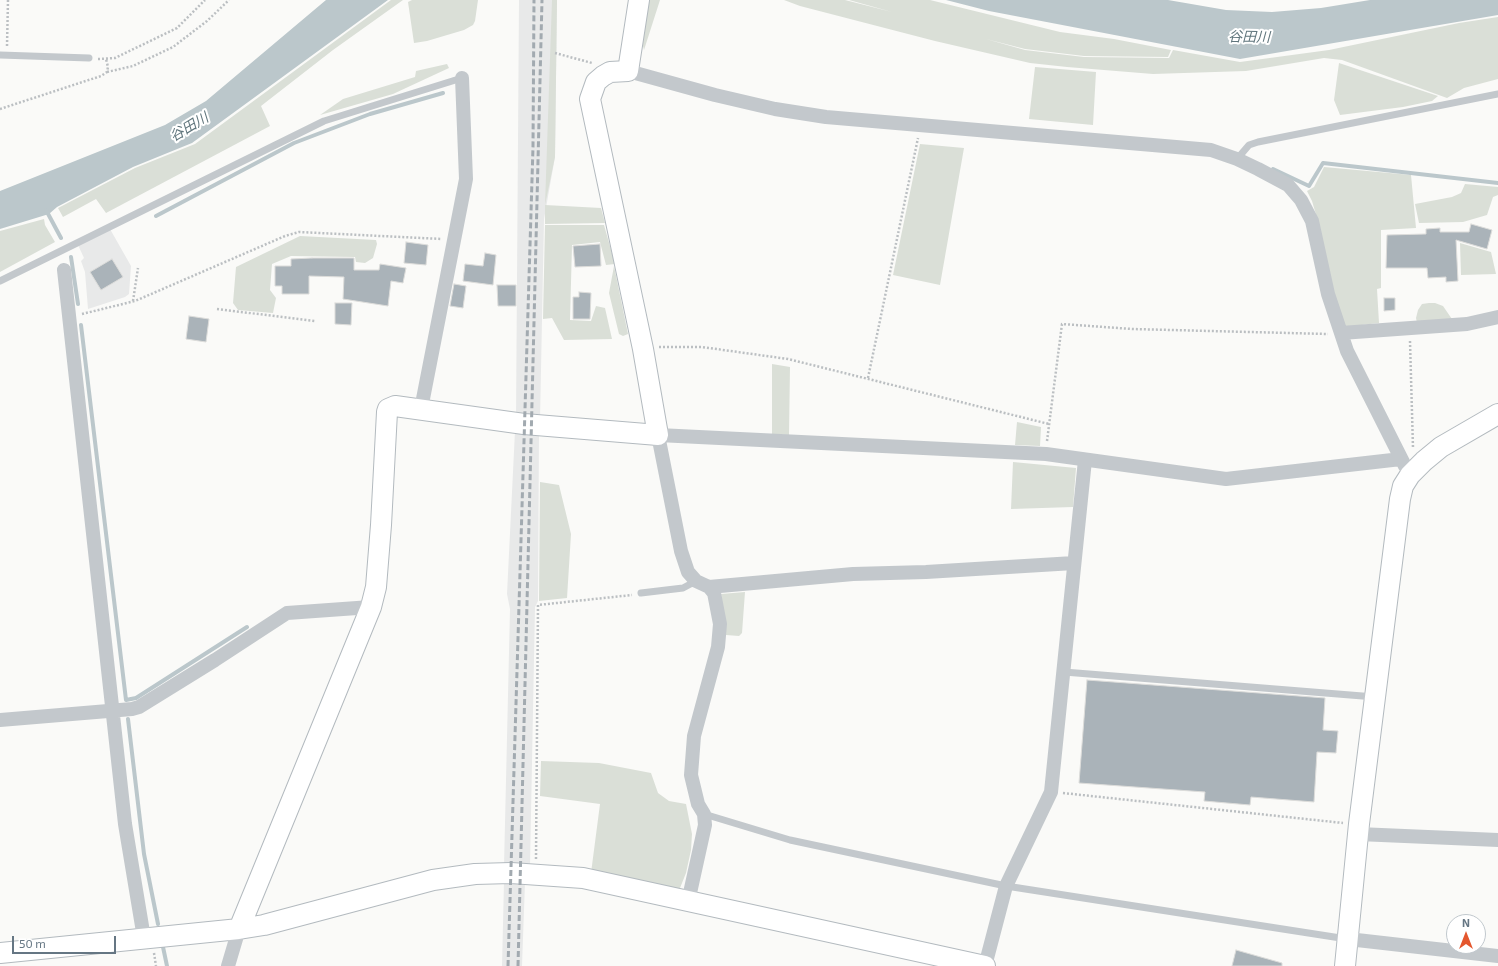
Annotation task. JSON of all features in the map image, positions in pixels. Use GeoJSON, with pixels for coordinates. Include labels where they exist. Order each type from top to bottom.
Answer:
{"type":"FeatureCollection","features":[{"type":"Feature","properties":{"kind":"street"},"geometry":{"type":"LineString","coordinates":[[628,71],[639,0]]}},
{"type":"Feature","properties":{"kind":"street"},"geometry":{"type":"LineString","coordinates":[[688,902],[705,825],[704,814],[698,804],[691,775],[694,736],[718,647],[720,624],[714,594],[709,588],[696,582],[688,572],[681,551],[643,349],[590,99],[596,82],[610,72],[628,71],[715,95],[775,109],[826,117],[1211,150],[1237,159],[1288,185],[1300,200],[1312,221],[1336,334],[1350,358],[1405,467],[1374,697],[1345,966]]}},
{"type":"Feature","properties":{"kind":"street"},"geometry":{"type":"LineString","coordinates":[[420,409],[466,179],[462,78]]}},
{"type":"Feature","properties":{"kind":"street"},"geometry":{"type":"LineString","coordinates":[[64,270],[125,824],[144,938]]}},
{"type":"Feature","properties":{"kind":"street"},"geometry":{"type":"LineString","coordinates":[[1336,334],[1467,324],[1498,318]]}},
{"type":"Feature","properties":{"kind":"street"},"geometry":{"type":"LineString","coordinates":[[228,966],[238,929],[371,607],[376,587],[387,412],[390,408],[395,406],[524,424],[658,435],[1046,454],[1226,479],[1405,467],[1424,460],[1441,447],[1498,414]]}},
{"type":"Feature","properties":{"kind":"street"},"geometry":{"type":"LineString","coordinates":[[0,953],[238,929],[264,925],[433,880],[475,874],[535,874],[583,878],[985,966],[1006,886],[1051,792],[1085,460]]}},
{"type":"Feature","properties":{"kind":"street"},"geometry":{"type":"LineString","coordinates":[[709,588],[853,574],[1074,563]]}},
{"type":"Feature","properties":{"kind":"street"},"geometry":{"type":"LineString","coordinates":[[0,720],[113,711],[139,707],[286,613],[371,607]]}},
{"type":"Feature","properties":{"kind":"street"},"geometry":{"type":"LineString","coordinates":[[1359,829],[1498,840]]}},
{"type":"Feature","properties":{"kind":"street"},"geometry":{"type":"LineString","coordinates":[[1348,939],[1498,956]]}},
{"type":"Feature","properties":{"kind":"lane"},"geometry":{"type":"LineString","coordinates":[[4,55],[89,58]]}},
{"type":"Feature","properties":{"kind":"lane"},"geometry":{"type":"LineString","coordinates":[[0,281],[324,122],[462,78]]}},
{"type":"Feature","properties":{"kind":"lane"},"geometry":{"type":"LineString","coordinates":[[1237,159],[1249,145],[1258,142],[1498,94]]}},
{"type":"Feature","properties":{"kind":"lane"},"geometry":{"type":"LineString","coordinates":[[641,594],[683,588],[696,582]]}},
{"type":"Feature","properties":{"kind":"lane"},"geometry":{"type":"LineString","coordinates":[[1064,672],[1374,697]]}},
{"type":"Feature","properties":{"kind":"lane"},"geometry":{"type":"LineString","coordinates":[[704,814],[790,840],[1006,886],[1348,939]]}},
{"type":"Feature","properties":{"kind":"path"},"geometry":{"type":"LineString","coordinates":[[4,55],[8,0]]}},
{"type":"Feature","properties":{"kind":"path"},"geometry":{"type":"LineString","coordinates":[[89,58],[115,58],[177,28],[205,0]]}},
{"type":"Feature","properties":{"kind":"path"},"geometry":{"type":"LineString","coordinates":[[0,109],[101,76],[107,72],[133,66],[173,48],[207,21],[229,0]]}},
{"type":"Feature","properties":{"kind":"path"},"geometry":{"type":"LineString","coordinates":[[555,53],[591,62],[603,76]]}},
{"type":"Feature","properties":{"kind":"path"},"geometry":{"type":"LineString","coordinates":[[106,59],[108,67],[107,72]]}},
{"type":"Feature","properties":{"kind":"path"},"geometry":{"type":"LineString","coordinates":[[868,378],[919,133]]}},
{"type":"Feature","properties":{"kind":"path"},"geometry":{"type":"LineString","coordinates":[[70,316],[106,310],[133,301],[285,236],[299,232],[454,239]]}},
{"type":"Feature","properties":{"kind":"path"},"geometry":{"type":"LineString","coordinates":[[133,301],[138,268]]}},
{"type":"Feature","properties":{"kind":"path"},"geometry":{"type":"LineString","coordinates":[[217,309],[315,321]]}},
{"type":"Feature","properties":{"kind":"path"},"geometry":{"type":"LineString","coordinates":[[1046,454],[1062,324],[1132,329],[1336,334]]}},
{"type":"Feature","properties":{"kind":"path"},"geometry":{"type":"LineString","coordinates":[[1405,467],[1413,457],[1410,328]]}},
{"type":"Feature","properties":{"kind":"path"},"geometry":{"type":"LineString","coordinates":[[643,349],[650,347],[702,347],[751,352],[788,358],[1049,424]]}},
{"type":"Feature","properties":{"kind":"path"},"geometry":{"type":"LineString","coordinates":[[535,874],[538,605],[641,594]]}},
{"type":"Feature","properties":{"kind":"path"},"geometry":{"type":"LineString","coordinates":[[1051,792],[1359,829]]}},
{"type":"Feature","properties":{"kind":"shaded area"},"geometry":{"type":"Polygon","coordinates":[[[391,0],[403,0],[333,50],[261,106],[270,126],[106,213],[96,199],[63,217],[58,208],[135,168],[195,144],[391,0]]]}},
{"type":"Feature","properties":{"kind":"shaded area"},"geometry":{"type":"Polygon","coordinates":[[[412,0],[478,0],[475,21],[473,25],[464,30],[427,41],[414,43],[408,2],[412,0]]]}},
{"type":"Feature","properties":{"kind":"shaded area"},"geometry":{"type":"Polygon","coordinates":[[[519,0],[557,0],[555,157],[544,219],[540,420],[516,418],[519,0]]]}},
{"type":"Feature","properties":{"kind":"shaded area"},"geometry":{"type":"Polygon","coordinates":[[[552,0],[557,0],[555,157],[545,205],[552,0]]]}},
{"type":"Feature","properties":{"kind":"shaded area"},"geometry":{"type":"Polygon","coordinates":[[[645,0],[660,0],[644,50],[641,38],[645,0]]]}},
{"type":"Feature","properties":{"kind":"shaded area"},"geometry":{"type":"Polygon","coordinates":[[[784,0],[845,0],[892,12],[849,0],[930,0],[1060,32],[1114,39],[1171,50],[1168,57],[1084,56],[1025,49],[986,39],[1025,50],[1084,57],[1169,58],[1173,50],[1240,62],[1329,50],[1459,23],[1498,17],[1498,79],[1464,88],[1447,98],[1342,60],[1324,58],[1246,71],[1153,74],[1030,63],[935,41],[800,6],[784,0]]]}},
{"type":"Feature","properties":{"kind":"shaded area"},"geometry":{"type":"Polygon","coordinates":[[[1339,63],[1438,96],[1432,101],[1403,107],[1340,115],[1334,100],[1339,63]]]}},
{"type":"Feature","properties":{"kind":"shaded area"},"geometry":{"type":"Polygon","coordinates":[[[447,64],[449,68],[393,94],[320,115],[343,99],[415,77],[416,71],[447,64]]]}},
{"type":"Feature","properties":{"kind":"shaded area"},"geometry":{"type":"Polygon","coordinates":[[[1035,67],[1096,72],[1093,125],[1029,119],[1035,67]]]}},
{"type":"Feature","properties":{"kind":"shaded area"},"geometry":{"type":"Polygon","coordinates":[[[920,144],[964,148],[940,285],[893,275],[920,144]]]}},
{"type":"Feature","properties":{"kind":"shaded area"},"geometry":{"type":"Polygon","coordinates":[[[1324,167],[1411,175],[1416,228],[1381,230],[1381,288],[1377,289],[1379,323],[1344,327],[1333,293],[1320,228],[1312,201],[1307,191],[1314,187],[1324,167]]]}},
{"type":"Feature","properties":{"kind":"shaded area"},"geometry":{"type":"Polygon","coordinates":[[[1465,184],[1498,187],[1498,195],[1493,197],[1487,215],[1463,222],[1419,223],[1415,204],[1452,197],[1461,193],[1465,184]]]}},
{"type":"Feature","properties":{"kind":"shaded area"},"geometry":{"type":"Polygon","coordinates":[[[545,205],[601,208],[605,223],[545,224],[545,205]]]}},
{"type":"Feature","properties":{"kind":"shaded area"},"geometry":{"type":"Polygon","coordinates":[[[44,219],[45,225],[55,242],[0,272],[0,231],[44,219]]]}},
{"type":"Feature","properties":{"kind":"shaded area"},"geometry":{"type":"Polygon","coordinates":[[[545,225],[604,225],[615,264],[606,265],[600,242],[572,245],[570,320],[591,321],[596,306],[605,308],[612,339],[564,340],[552,318],[543,319],[545,225]]]}},
{"type":"Feature","properties":{"kind":"shaded area"},"geometry":{"type":"Polygon","coordinates":[[[110,229],[131,266],[129,294],[125,297],[88,309],[85,272],[81,261],[84,258],[78,245],[110,229]]]}},
{"type":"Feature","properties":{"kind":"shaded area"},"geometry":{"type":"Polygon","coordinates":[[[300,236],[376,240],[377,244],[373,258],[365,263],[356,262],[355,257],[291,256],[272,264],[270,290],[276,298],[273,313],[238,310],[233,303],[236,267],[300,236]]]}},
{"type":"Feature","properties":{"kind":"shaded area"},"geometry":{"type":"Polygon","coordinates":[[[1460,243],[1491,252],[1496,274],[1461,275],[1460,243]]]}},
{"type":"Feature","properties":{"kind":"shaded area"},"geometry":{"type":"Polygon","coordinates":[[[614,266],[628,334],[623,336],[619,334],[609,293],[614,266]]]}},
{"type":"Feature","properties":{"kind":"shaded area"},"geometry":{"type":"Polygon","coordinates":[[[1435,303],[1443,306],[1454,322],[1417,323],[1416,318],[1418,310],[1422,304],[1435,303]]]}},
{"type":"Feature","properties":{"kind":"shaded area"},"geometry":{"type":"Polygon","coordinates":[[[772,364],[790,367],[789,435],[772,434],[772,364]]]}},
{"type":"Feature","properties":{"kind":"shaded area"},"geometry":{"type":"Polygon","coordinates":[[[1017,422],[1041,427],[1040,446],[1015,445],[1017,422]]]}},
{"type":"Feature","properties":{"kind":"shaded area"},"geometry":{"type":"Polygon","coordinates":[[[515,431],[539,433],[538,601],[535,607],[530,866],[504,866],[510,609],[507,594],[515,431]]]}},
{"type":"Feature","properties":{"kind":"shaded area"},"geometry":{"type":"Polygon","coordinates":[[[1013,462],[1076,468],[1073,507],[1011,509],[1013,462]]]}},
{"type":"Feature","properties":{"kind":"shaded area"},"geometry":{"type":"Polygon","coordinates":[[[540,482],[559,485],[571,534],[567,598],[539,601],[540,482]]]}},
{"type":"Feature","properties":{"kind":"shaded area"},"geometry":{"type":"Polygon","coordinates":[[[745,592],[742,633],[739,636],[726,635],[721,594],[745,592]]]}},
{"type":"Feature","properties":{"kind":"shaded area"},"geometry":{"type":"Polygon","coordinates":[[[541,761],[599,763],[651,773],[658,793],[669,801],[686,804],[692,834],[691,850],[686,873],[678,893],[591,873],[600,804],[540,796],[541,761]]]}},
{"type":"Feature","properties":{"kind":"shaded area"},"geometry":{"type":"Polygon","coordinates":[[[504,882],[525,882],[522,966],[502,966],[504,882]]]}},
{"type":"Feature","properties":{"kind":"water","name":"谷田川"},"geometry":{"type":"Polygon","coordinates":[[[326,0],[388,0],[192,143],[133,167],[57,207],[49,214],[0,229],[0,191],[165,125],[206,101],[326,0]]]}},
{"type":"Feature","properties":{"kind":"water","name":"谷田川"},"geometry":{"type":"Polygon","coordinates":[[[946,0],[1168,0],[1226,10],[1272,12],[1321,8],[1370,0],[1498,0],[1498,15],[1240,59],[989,11],[946,0]]]}},
{"type":"Feature","properties":{"kind":"building"},"geometry":{"type":"Polygon","coordinates":[[[1471,224],[1492,230],[1487,249],[1456,240],[1458,281],[1446,282],[1446,277],[1428,278],[1427,268],[1386,268],[1387,235],[1426,234],[1426,229],[1440,228],[1440,232],[1469,232],[1471,224]]]}},
{"type":"Feature","properties":{"kind":"building"},"geometry":{"type":"Polygon","coordinates":[[[406,242],[428,245],[426,265],[404,263],[406,242]]]}},
{"type":"Feature","properties":{"kind":"building"},"geometry":{"type":"Polygon","coordinates":[[[600,244],[601,266],[575,267],[573,246],[600,244]]]}},
{"type":"Feature","properties":{"kind":"building"},"geometry":{"type":"Polygon","coordinates":[[[485,253],[496,255],[493,285],[463,281],[465,264],[483,266],[485,253]]]}},
{"type":"Feature","properties":{"kind":"building"},"geometry":{"type":"Polygon","coordinates":[[[354,258],[354,270],[379,270],[380,264],[406,268],[403,283],[391,281],[388,306],[343,299],[344,277],[309,276],[309,294],[282,294],[282,286],[275,286],[275,266],[291,266],[291,259],[354,258]]]}},
{"type":"Feature","properties":{"kind":"building"},"geometry":{"type":"Polygon","coordinates":[[[112,259],[123,277],[101,290],[90,272],[112,259]]]}},
{"type":"Feature","properties":{"kind":"building"},"geometry":{"type":"Polygon","coordinates":[[[454,284],[466,286],[463,308],[450,306],[454,284]]]}},
{"type":"Feature","properties":{"kind":"building"},"geometry":{"type":"Polygon","coordinates":[[[497,285],[516,285],[516,306],[498,306],[497,285]]]}},
{"type":"Feature","properties":{"kind":"building"},"geometry":{"type":"Polygon","coordinates":[[[579,292],[591,293],[590,319],[573,319],[573,297],[579,297],[579,292]]]}},
{"type":"Feature","properties":{"kind":"building"},"geometry":{"type":"Polygon","coordinates":[[[1384,298],[1395,298],[1395,310],[1384,311],[1384,298]]]}},
{"type":"Feature","properties":{"kind":"building"},"geometry":{"type":"Polygon","coordinates":[[[335,303],[352,303],[351,325],[335,324],[335,303]]]}},
{"type":"Feature","properties":{"kind":"building"},"geometry":{"type":"Polygon","coordinates":[[[189,316],[209,319],[206,342],[186,339],[189,316]]]}},
{"type":"Feature","properties":{"kind":"building"},"geometry":{"type":"Polygon","coordinates":[[[1087,680],[1325,698],[1323,730],[1338,731],[1336,753],[1317,752],[1314,802],[1251,797],[1250,805],[1204,801],[1205,792],[1079,783],[1087,680]]]}},
{"type":"Feature","properties":{"kind":"building"},"geometry":{"type":"Polygon","coordinates":[[[1236,950],[1282,963],[1282,966],[1232,966],[1236,950]]]}},
{"type":"Feature","properties":{"kind":"waterway"},"geometry":{"type":"LineString","coordinates":[[156,216],[294,143],[370,114],[443,93]]}},
{"type":"Feature","properties":{"kind":"waterway"},"geometry":{"type":"LineString","coordinates":[[1273,169],[1309,186],[1323,163],[1498,183]]}},
{"type":"Feature","properties":{"kind":"waterway"},"geometry":{"type":"LineString","coordinates":[[46,210],[61,238]]}},
{"type":"Feature","properties":{"kind":"waterway"},"geometry":{"type":"LineString","coordinates":[[71,257],[78,304]]}},
{"type":"Feature","properties":{"kind":"waterway"},"geometry":{"type":"LineString","coordinates":[[81,325],[126,700],[136,698],[247,627]]}},
{"type":"Feature","properties":{"kind":"waterway"},"geometry":{"type":"LineString","coordinates":[[128,719],[144,854],[158,924]]}},
{"type":"Feature","properties":{"kind":"waterway"},"geometry":{"type":"LineString","coordinates":[[163,947],[167,966]]}},
{"type":"Feature","properties":{"kind":"railway"},"geometry":{"type":"LineString","coordinates":[[508,966],[533,147],[534,0]]}},
{"type":"Feature","properties":{"kind":"railway"},"geometry":{"type":"LineString","coordinates":[[518,966],[542,0]]}}]}
